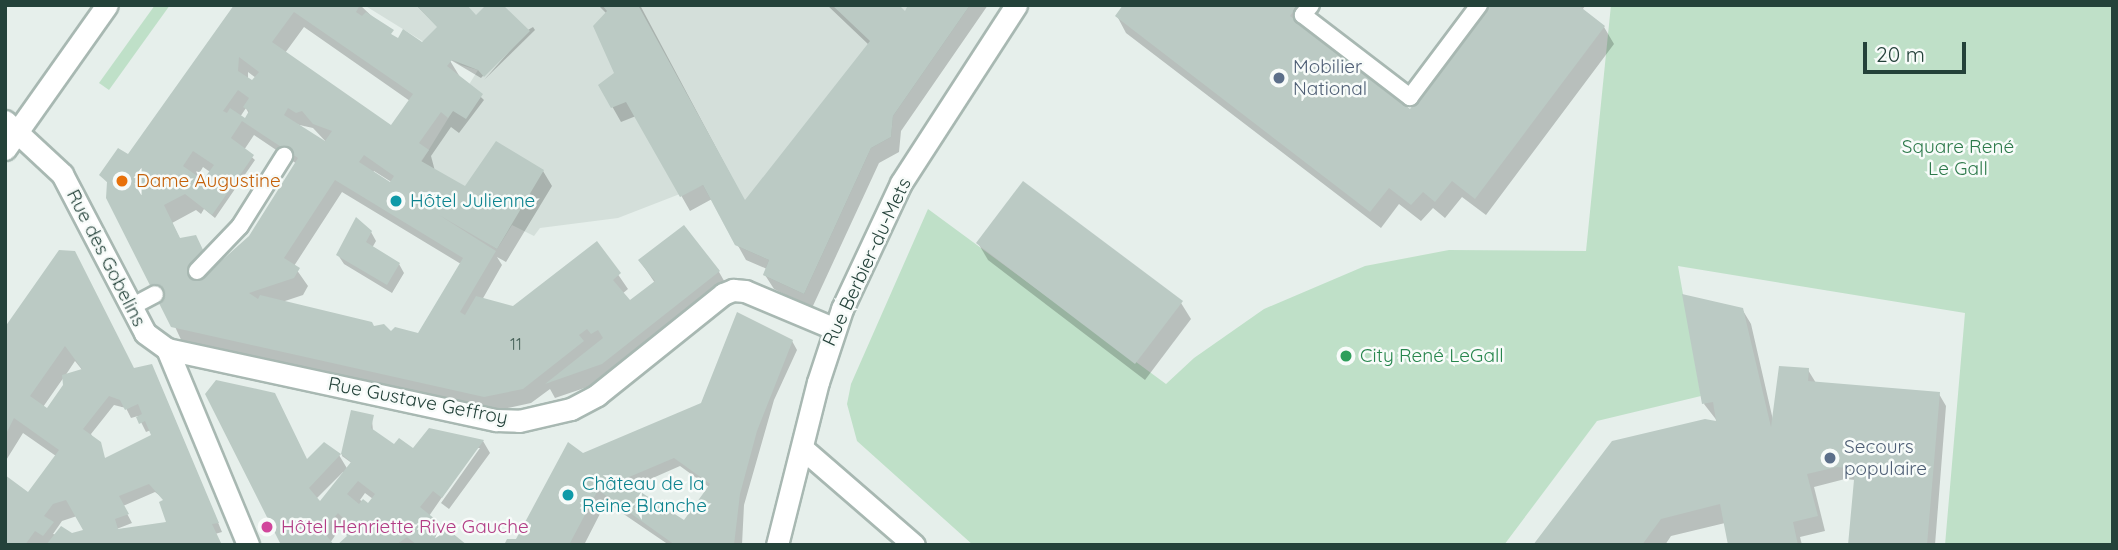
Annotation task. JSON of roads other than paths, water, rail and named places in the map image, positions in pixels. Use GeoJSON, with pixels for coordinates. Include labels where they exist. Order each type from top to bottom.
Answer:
{"type":"FeatureCollection","features":[{"type":"Feature","properties":{"kind":"street"},"geometry":{"type":"LineString","coordinates":[[5,149],[12,126],[107,5]]}},
{"type":"Feature","properties":{"kind":"street","name":"Rue Berbier-du-Mets"},"geometry":{"type":"LineString","coordinates":[[777,545],[833,328],[901,183],[1016,5]]}},
{"type":"Feature","properties":{"kind":"street","name":"Rue des Gobelins"},"geometry":{"type":"LineString","coordinates":[[12,126],[62,174],[145,334],[167,349],[248,545]]}},
{"type":"Feature","properties":{"kind":"street","name":"Rue Gustave Geffroy"},"geometry":{"type":"LineString","coordinates":[[167,349],[496,420],[519,421],[561,412],[597,395],[723,294],[733,290],[745,291],[833,328]]}},
{"type":"Feature","properties":{"kind":"street"},"geometry":{"type":"LineString","coordinates":[[802,448],[915,545]]}},
{"type":"Feature","properties":{"kind":"lane"},"geometry":{"type":"LineString","coordinates":[[1311,5],[1303,15],[1410,97],[1479,5]]}},
{"type":"Feature","properties":{"kind":"lane"},"geometry":{"type":"LineString","coordinates":[[197,271],[240,226],[284,156]]}},
{"type":"Feature","properties":{"kind":"lane"},"geometry":{"type":"LineString","coordinates":[[131,307],[155,294]]}},
{"type":"Feature","properties":{"kind":"place","name":"Mobilier National"},"geometry":{"type":"Point","coordinates":[1279,78]}},
{"type":"Feature","properties":{"kind":"place","name":"Dame Augustine"},"geometry":{"type":"Point","coordinates":[122,181]}},
{"type":"Feature","properties":{"kind":"place","name":"Hôtel Julienne"},"geometry":{"type":"Point","coordinates":[396,201]}},
{"type":"Feature","properties":{"kind":"place","name":"City René LeGall"},"geometry":{"type":"Point","coordinates":[1346,356]}},
{"type":"Feature","properties":{"kind":"place","name":"Secours populaire"},"geometry":{"type":"Point","coordinates":[1830,458]}},
{"type":"Feature","properties":{"kind":"place","name":"Château de la Reine Blanche"},"geometry":{"type":"Point","coordinates":[568,495]}},
{"type":"Feature","properties":{"kind":"place","name":"Hôtel Henriette Rive Gauche"},"geometry":{"type":"Point","coordinates":[267,527]}},
{"type":"Feature","properties":{"kind":"park label","name":"Square René Le Gall"},"geometry":{"type":"Point","coordinates":[1958,158]}}]}
